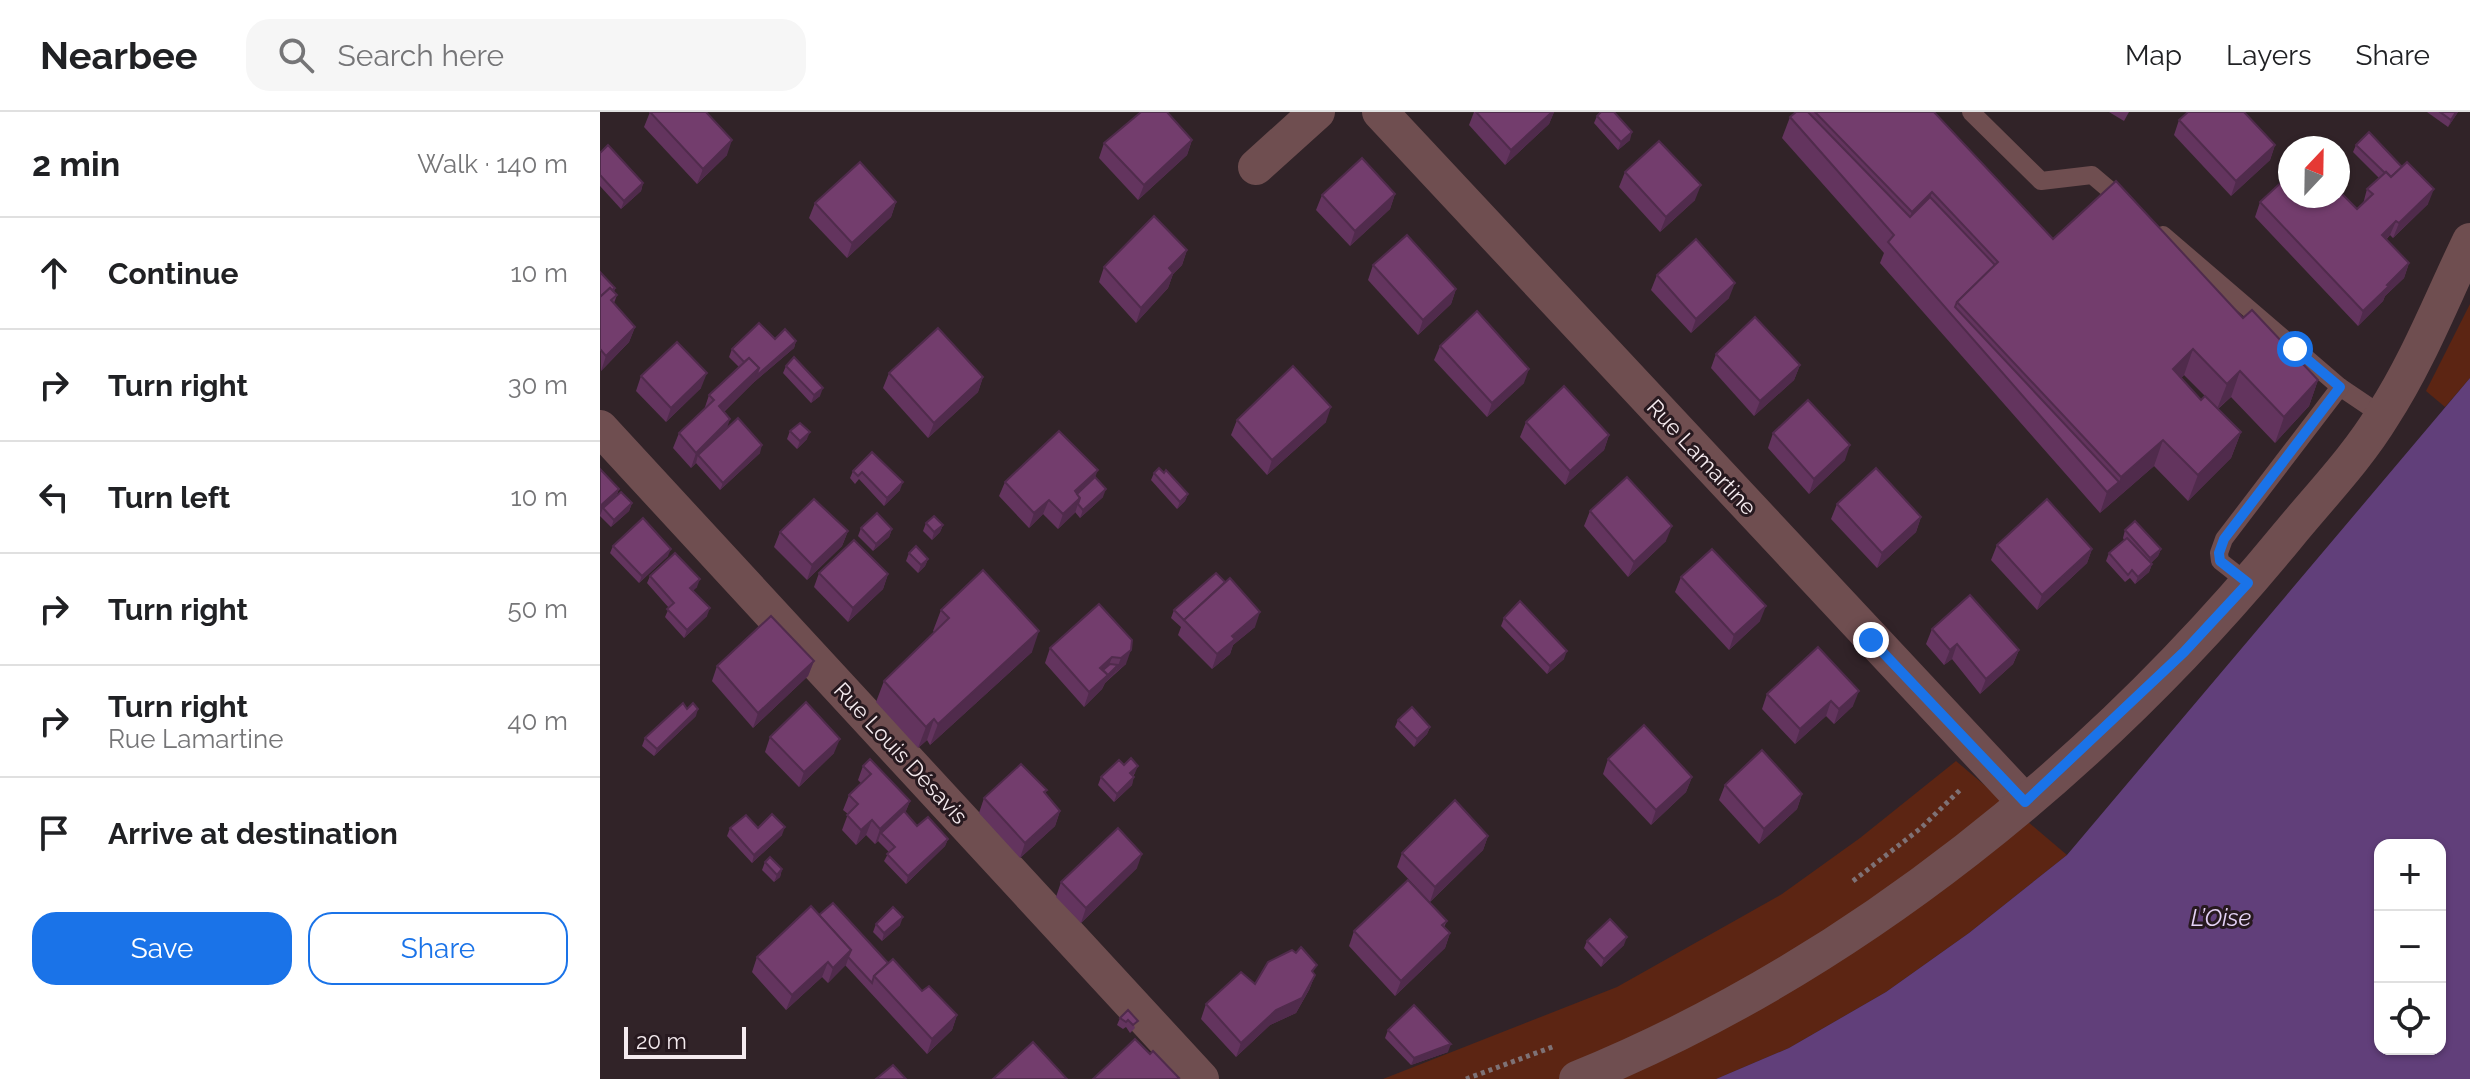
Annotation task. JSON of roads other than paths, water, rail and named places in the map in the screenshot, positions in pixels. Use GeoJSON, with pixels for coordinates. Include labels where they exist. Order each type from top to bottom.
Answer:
{"type":"FeatureCollection","features":[{"type":"Feature","properties":{"kind":"street"},"geometry":{"type":"LineString","coordinates":[[1256,167],[1317,112]]}},
{"type":"Feature","properties":{"kind":"street","name":"Rue Lamartine"},"geometry":{"type":"LineString","coordinates":[[1380,112],[2025,802]]}},
{"type":"Feature","properties":{"kind":"street"},"geometry":{"type":"LineString","coordinates":[[1577,1079],[1744,1000],[1824,952],[1916,889],[2025,802],[2184,652],[2248,583],[2350,461],[2401,385],[2470,241]]}},
{"type":"Feature","properties":{"kind":"street","name":"Rue Louis Désavis"},"geometry":{"type":"LineString","coordinates":[[600,428],[1201,1079]]}},
{"type":"Feature","properties":{"kind":"lane"},"geometry":{"type":"LineString","coordinates":[[1971,112],[2041,181],[2092,175],[2340,387],[2383,416]]}},
{"type":"Feature","properties":{"kind":"lane"},"geometry":{"type":"LineString","coordinates":[[2248,583],[2220,561],[2219,553],[2224,539],[2340,387]]}},
{"type":"Feature","properties":{"kind":"water","name":"L’Oise"},"geometry":{"type":"Polygon","coordinates":[[[2470,378],[2470,1079],[1716,1079],[1789,1048],[1886,992],[1969,933],[2067,855],[2470,378]]]}}]}
